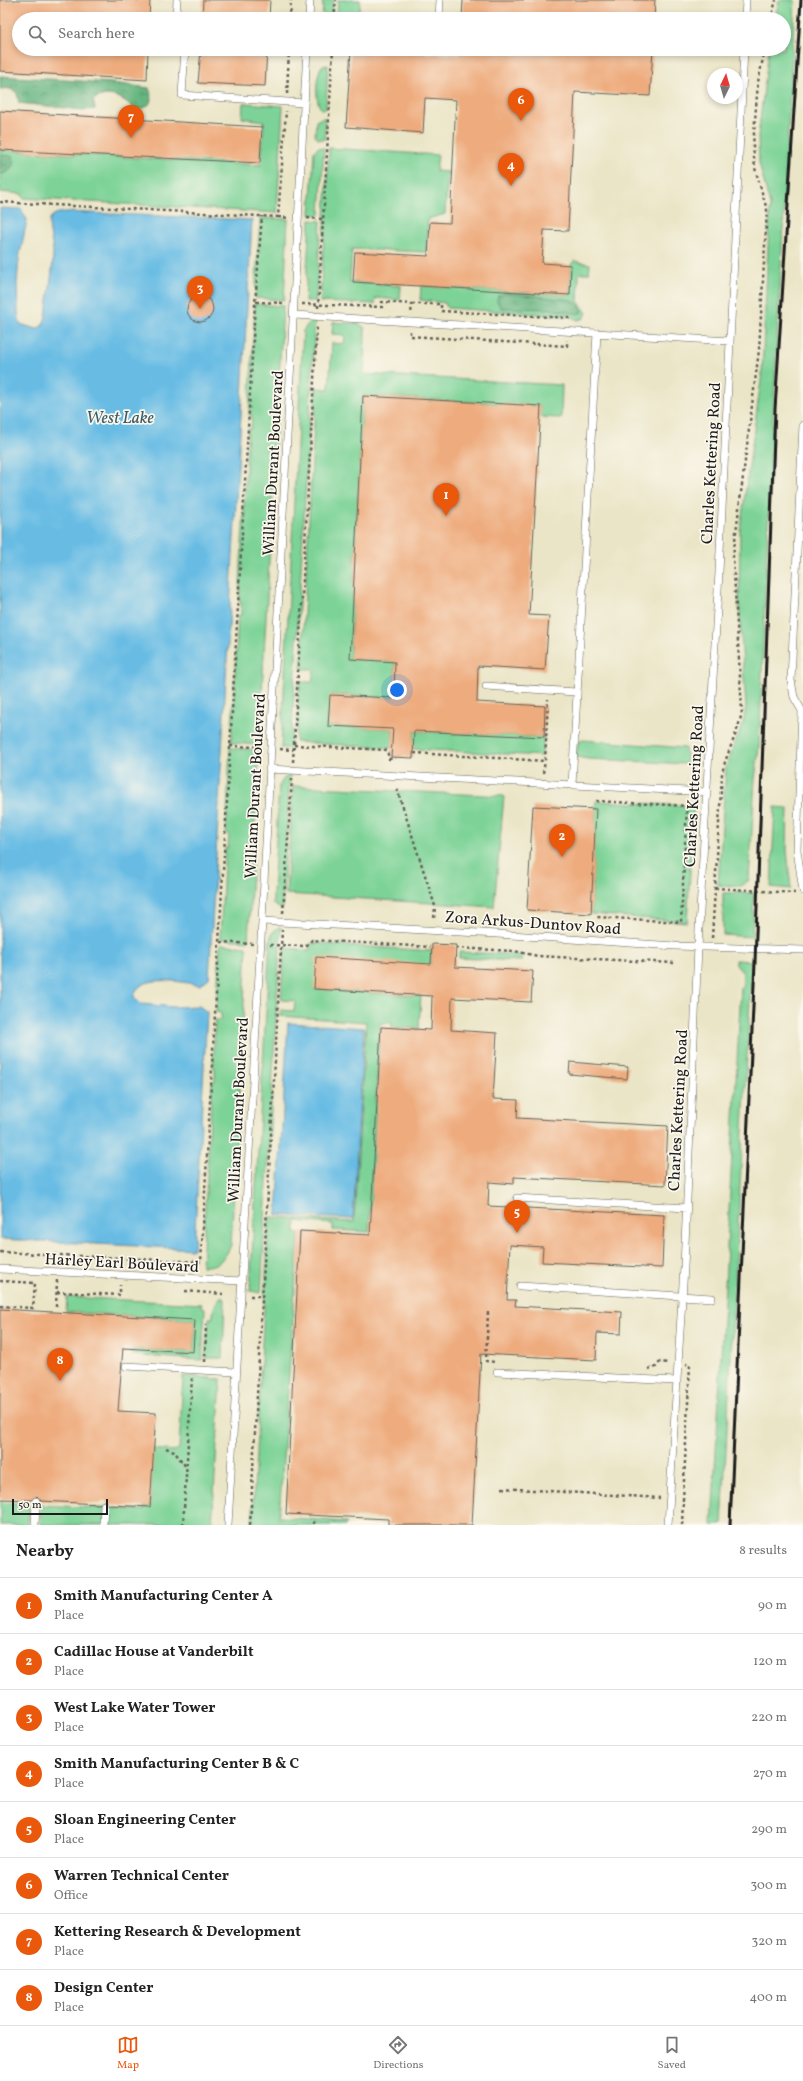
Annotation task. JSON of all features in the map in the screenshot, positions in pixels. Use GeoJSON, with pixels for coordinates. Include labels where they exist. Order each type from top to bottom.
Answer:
{"type":"FeatureCollection","features":[{"type":"Feature","properties":{"kind":"lane"},"geometry":{"type":"LineString","coordinates":[[176,12],[177,0]]}},
{"type":"Feature","properties":{"kind":"lane"},"geometry":{"type":"LineString","coordinates":[[309,12],[310,0]]}},
{"type":"Feature","properties":{"kind":"lane"},"geometry":{"type":"LineString","coordinates":[[439,12],[440,0]]}},
{"type":"Feature","properties":{"kind":"lane"},"geometry":{"type":"LineString","coordinates":[[745,12],[746,0]]}},
{"type":"Feature","properties":{"kind":"lane"},"geometry":{"type":"LineString","coordinates":[[185,56],[182,95],[304,103]]}},
{"type":"Feature","properties":{"kind":"lane","name":"William Durant Boulevard"},"geometry":{"type":"LineString","coordinates":[[228,1525],[261,944],[307,56]]}},
{"type":"Feature","properties":{"kind":"lane","name":"Charles Kettering Road"},"geometry":{"type":"LineString","coordinates":[[668,1525],[687,1208],[698,947],[744,56]]}},
{"type":"Feature","properties":{"kind":"lane"},"geometry":{"type":"LineString","coordinates":[[294,315],[730,341]]}},
{"type":"Feature","properties":{"kind":"lane"},"geometry":{"type":"LineString","coordinates":[[572,785],[597,333]]}},
{"type":"Feature","properties":{"kind":"lane"},"geometry":{"type":"LineString","coordinates":[[800,892],[797,850],[802,711],[794,697],[791,680],[803,425]]}},
{"type":"Feature","properties":{"kind":"lane"},"geometry":{"type":"LineString","coordinates":[[486,686],[576,692]]}},
{"type":"Feature","properties":{"kind":"lane"},"geometry":{"type":"LineString","coordinates":[[269,769],[707,792]]}},
{"type":"Feature","properties":{"kind":"lane","name":"Zora Arkus-Duntov Road"},"geometry":{"type":"LineString","coordinates":[[262,921],[712,948],[803,950]]}},
{"type":"Feature","properties":{"kind":"lane"},"geometry":{"type":"LineString","coordinates":[[517,1198],[687,1208]]}},
{"type":"Feature","properties":{"kind":"lane","name":"Harley Earl Boulevard"},"geometry":{"type":"LineString","coordinates":[[0,1269],[242,1281]]}},
{"type":"Feature","properties":{"kind":"lane"},"geometry":{"type":"LineString","coordinates":[[520,1286],[712,1298]]}},
{"type":"Feature","properties":{"kind":"lane"},"geometry":{"type":"LineString","coordinates":[[126,1366],[236,1372]]}},
{"type":"Feature","properties":{"kind":"lane"},"geometry":{"type":"LineString","coordinates":[[497,1372],[676,1381]]}},
{"type":"Feature","properties":{"kind":"lane"},"geometry":{"type":"LineString","coordinates":[[35,1525],[36,1501]]}},
{"type":"Feature","properties":{"kind":"lane"},"geometry":{"type":"LineString","coordinates":[[103,1525],[104,1505]]}},
{"type":"Feature","properties":{"kind":"path"},"geometry":{"type":"LineString","coordinates":[[290,12],[291,0]]}},
{"type":"Feature","properties":{"kind":"path"},"geometry":{"type":"LineString","coordinates":[[335,12],[336,0]]}},
{"type":"Feature","properties":{"kind":"path"},"geometry":{"type":"LineString","coordinates":[[773,12],[776,0]]}},
{"type":"Feature","properties":{"kind":"path"},"geometry":{"type":"LineString","coordinates":[[0,202],[278,217],[287,102],[289,56]]}},
{"type":"Feature","properties":{"kind":"path"},"geometry":{"type":"LineString","coordinates":[[250,1525],[333,56]]}},
{"type":"Feature","properties":{"kind":"path"},"geometry":{"type":"LineString","coordinates":[[712,948],[722,774],[738,729],[742,711],[733,556],[759,350],[767,210],[755,168],[753,146],[758,82],[764,56]]}},
{"type":"Feature","properties":{"kind":"path"},"geometry":{"type":"LineString","coordinates":[[0,1252],[201,1262],[255,304],[262,216]]}},
{"type":"Feature","properties":{"kind":"path"},"geometry":{"type":"LineString","coordinates":[[412,304],[441,304],[441,311],[570,318]]}},
{"type":"Feature","properties":{"kind":"path"},"geometry":{"type":"LineString","coordinates":[[544,773],[548,696]]}},
{"type":"Feature","properties":{"kind":"path"},"geometry":{"type":"LineString","coordinates":[[294,745],[387,750],[389,759],[395,758]]}},
{"type":"Feature","properties":{"kind":"path"},"geometry":{"type":"LineString","coordinates":[[230,746],[258,748]]}},
{"type":"Feature","properties":{"kind":"path"},"geometry":{"type":"LineString","coordinates":[[280,749],[293,750]]}},
{"type":"Feature","properties":{"kind":"path"},"geometry":{"type":"LineString","coordinates":[[414,753],[545,760]]}},
{"type":"Feature","properties":{"kind":"path"},"geometry":{"type":"LineString","coordinates":[[397,789],[435,906],[434,919]]}},
{"type":"Feature","properties":{"kind":"path"},"geometry":{"type":"LineString","coordinates":[[596,800],[687,806],[681,922],[597,917]]}},
{"type":"Feature","properties":{"kind":"path"},"geometry":{"type":"LineString","coordinates":[[715,888],[800,892]]}},
{"type":"Feature","properties":{"kind":"path"},"geometry":{"type":"LineString","coordinates":[[220,942],[306,946],[312,940],[430,947]]}},
{"type":"Feature","properties":{"kind":"path"},"geometry":{"type":"LineString","coordinates":[[456,948],[514,951],[538,956],[674,963]]}},
{"type":"Feature","properties":{"kind":"path"},"geometry":{"type":"LineString","coordinates":[[56,1307],[58,1273]]}},
{"type":"Feature","properties":{"kind":"path"},"geometry":{"type":"LineString","coordinates":[[57,1292],[120,1295],[121,1275]]}},
{"type":"Feature","properties":{"kind":"path"},"geometry":{"type":"LineString","coordinates":[[0,1281],[35,1283],[33,1308],[0,1306]]}},
{"type":"Feature","properties":{"kind":"path"},"geometry":{"type":"LineString","coordinates":[[185,1291],[223,1294]]}},
{"type":"Feature","properties":{"kind":"path"},"geometry":{"type":"LineString","coordinates":[[250,1296],[263,1296]]}},
{"type":"Feature","properties":{"kind":"path"},"geometry":{"type":"LineString","coordinates":[[204,1370],[206,1324]]}},
{"type":"Feature","properties":{"kind":"path"},"geometry":{"type":"LineString","coordinates":[[183,1525],[193,1369]]}},
{"type":"Feature","properties":{"kind":"path"},"geometry":{"type":"LineString","coordinates":[[166,1448],[174,1451],[187,1468]]}},
{"type":"Feature","properties":{"kind":"path"},"geometry":{"type":"LineString","coordinates":[[502,1488],[683,1500],[682,1525]]}},
{"type":"Feature","properties":{"kind":"green space"},"geometry":{"type":"Polygon","coordinates":[[[323,0],[333,0],[332,12],[322,12],[323,0]]]}},
{"type":"Feature","properties":{"kind":"green space"},"geometry":{"type":"Polygon","coordinates":[[[338,0],[360,0],[359,12],[337,12],[338,0]]]}},
{"type":"Feature","properties":{"kind":"green space"},"geometry":{"type":"Polygon","coordinates":[[[779,0],[795,0],[770,476],[759,748],[755,779],[749,880],[741,886],[718,885],[726,767],[743,723],[746,707],[739,608],[740,530],[762,373],[770,205],[759,163],[758,136],[768,56],[791,56],[791,12],[776,12],[779,0]]]}},
{"type":"Feature","properties":{"kind":"green space"},"geometry":{"type":"Polygon","coordinates":[[[328,65],[326,109],[322,109],[319,106],[318,101],[317,81],[322,66],[328,65]]]}},
{"type":"Feature","properties":{"kind":"green space"},"geometry":{"type":"Polygon","coordinates":[[[0,76],[112,83],[149,88],[151,101],[144,108],[134,109],[120,98],[109,95],[98,97],[93,100],[95,109],[83,110],[19,103],[17,93],[15,91],[5,88],[0,89],[0,76]]]}},
{"type":"Feature","properties":{"kind":"green space"},"geometry":{"type":"Polygon","coordinates":[[[243,103],[283,106],[277,213],[23,198],[22,194],[0,192],[0,150],[261,165],[264,121],[242,118],[243,103]]]}},
{"type":"Feature","properties":{"kind":"green space"},"geometry":{"type":"Polygon","coordinates":[[[325,118],[325,139],[318,139],[315,135],[316,121],[325,118]]]}},
{"type":"Feature","properties":{"kind":"green space"},"geometry":{"type":"Polygon","coordinates":[[[319,147],[324,148],[320,215],[310,215],[314,151],[319,147]]]}},
{"type":"Feature","properties":{"kind":"green space"},"geometry":{"type":"Polygon","coordinates":[[[329,148],[438,155],[436,171],[448,172],[445,214],[428,219],[426,252],[352,249],[350,282],[401,286],[400,300],[376,298],[375,304],[320,302],[329,148]]]}},
{"type":"Feature","properties":{"kind":"green space"},"geometry":{"type":"Polygon","coordinates":[[[0,155],[13,156],[14,164],[9,171],[0,175],[0,155]]]}},
{"type":"Feature","properties":{"kind":"green space"},"geometry":{"type":"Polygon","coordinates":[[[260,218],[288,219],[284,300],[255,298],[260,218]]]}},
{"type":"Feature","properties":{"kind":"green space"},"geometry":{"type":"Polygon","coordinates":[[[310,220],[321,221],[316,301],[305,301],[310,220]]]}},
{"type":"Feature","properties":{"kind":"green space"},"geometry":{"type":"Polygon","coordinates":[[[574,261],[590,264],[589,273],[579,273],[578,301],[587,313],[584,318],[578,320],[569,316],[447,308],[445,303],[420,300],[421,286],[570,295],[571,265],[574,261]]]}},
{"type":"Feature","properties":{"kind":"green space"},"geometry":{"type":"Polygon","coordinates":[[[506,293],[572,300],[579,305],[582,312],[578,314],[550,309],[501,308],[497,301],[498,296],[506,293]]]}},
{"type":"Feature","properties":{"kind":"green space"},"geometry":{"type":"Polygon","coordinates":[[[255,304],[283,306],[259,745],[231,743],[238,616],[241,615],[241,602],[239,602],[248,429],[251,429],[252,415],[249,415],[255,304]]]}},
{"type":"Feature","properties":{"kind":"green space"},"geometry":{"type":"Polygon","coordinates":[[[315,321],[291,748],[281,748],[303,331],[308,324],[315,321]]]}},
{"type":"Feature","properties":{"kind":"green space"},"geometry":{"type":"Polygon","coordinates":[[[333,322],[359,324],[365,328],[364,374],[562,385],[561,418],[540,417],[541,406],[363,396],[350,659],[395,662],[394,698],[331,695],[328,726],[393,729],[392,748],[296,742],[299,682],[312,682],[314,669],[301,669],[316,388],[329,389],[332,343],[344,344],[345,335],[332,334],[333,322]]]}},
{"type":"Feature","properties":{"kind":"green space"},"geometry":{"type":"Polygon","coordinates":[[[414,731],[544,737],[542,756],[413,749],[414,731]]]}},
{"type":"Feature","properties":{"kind":"green space"},"geometry":{"type":"Polygon","coordinates":[[[583,740],[685,748],[687,764],[588,759],[576,757],[578,742],[583,740]]]}},
{"type":"Feature","properties":{"kind":"green space"},"geometry":{"type":"Polygon","coordinates":[[[230,748],[259,750],[248,941],[220,939],[225,848],[228,848],[229,834],[226,834],[230,748]]]}},
{"type":"Feature","properties":{"kind":"green space"},"geometry":{"type":"Polygon","coordinates":[[[290,775],[282,910],[273,904],[279,786],[284,778],[290,775]]]}},
{"type":"Feature","properties":{"kind":"green space"},"geometry":{"type":"Polygon","coordinates":[[[293,786],[504,796],[494,907],[286,894],[293,786]]]}},
{"type":"Feature","properties":{"kind":"green space"},"geometry":{"type":"Polygon","coordinates":[[[596,801],[694,806],[687,922],[591,914],[596,801]]]}},
{"type":"Feature","properties":{"kind":"green space"},"geometry":{"type":"Polygon","coordinates":[[[775,807],[788,808],[787,850],[791,889],[771,887],[775,807]]]}},
{"type":"Feature","properties":{"kind":"green space"},"geometry":{"type":"Polygon","coordinates":[[[723,893],[754,893],[752,937],[723,935],[723,893]]]}},
{"type":"Feature","properties":{"kind":"green space"},"geometry":{"type":"Polygon","coordinates":[[[281,927],[261,1293],[250,1291],[270,941],[272,933],[281,927]]]}},
{"type":"Feature","properties":{"kind":"green space"},"geometry":{"type":"Polygon","coordinates":[[[311,943],[432,951],[431,964],[314,989],[421,996],[419,1029],[392,1027],[392,1023],[380,1023],[369,1232],[333,1230],[333,1224],[296,1221],[295,1232],[299,1233],[279,1517],[346,1522],[346,1525],[252,1525],[269,1217],[354,1222],[366,1022],[280,1016],[281,1010],[294,1011],[295,1001],[281,1000],[284,948],[310,950],[311,943]]]}},
{"type":"Feature","properties":{"kind":"green space"},"geometry":{"type":"Polygon","coordinates":[[[220,944],[247,947],[231,1245],[220,1261],[212,1265],[202,1266],[212,1082],[215,1081],[215,1068],[213,1067],[215,1020],[221,1020],[221,1013],[216,1012],[220,944]]]}},
{"type":"Feature","properties":{"kind":"green space"},"geometry":{"type":"Polygon","coordinates":[[[459,952],[522,955],[522,961],[459,958],[459,952]]]}},
{"type":"Feature","properties":{"kind":"green space"},"geometry":{"type":"Polygon","coordinates":[[[736,960],[752,961],[722,1525],[712,1525],[741,988],[743,987],[743,973],[736,965],[736,960]]]}},
{"type":"Feature","properties":{"kind":"green space"},"geometry":{"type":"Polygon","coordinates":[[[222,1296],[225,1300],[223,1358],[205,1358],[209,1318],[213,1318],[215,1306],[222,1296]]]}},
{"type":"Feature","properties":{"kind":"green space"},"geometry":{"type":"Polygon","coordinates":[[[67,1297],[202,1304],[201,1307],[205,1308],[202,1360],[132,1355],[133,1349],[193,1352],[195,1320],[66,1312],[67,1297]]]}},
{"type":"Feature","properties":{"kind":"green space"},"geometry":{"type":"Polygon","coordinates":[[[183,1376],[221,1379],[212,1525],[40,1525],[41,1505],[144,1510],[144,1507],[150,1507],[153,1449],[174,1451],[179,1449],[183,1376]]]}},
{"type":"Feature","properties":{"kind":"green space"},"geometry":{"type":"Polygon","coordinates":[[[0,1502],[29,1504],[28,1525],[0,1525],[0,1502]]]}},
{"type":"Feature","properties":{"kind":"water","name":"West Lake"},"geometry":{"type":"Polygon","coordinates":[[[0,208],[21,209],[27,220],[19,258],[17,283],[18,314],[20,324],[37,329],[43,325],[46,317],[53,260],[53,248],[49,222],[51,217],[55,214],[66,212],[252,220],[209,978],[200,985],[172,981],[151,982],[143,985],[137,990],[134,998],[141,1004],[174,1007],[199,1006],[207,1012],[194,1249],[0,1239],[0,208]]]}},
{"type":"Feature","properties":{"kind":"water"},"geometry":{"type":"Polygon","coordinates":[[[288,1023],[364,1028],[353,1219],[277,1215],[288,1023]]]}},
{"type":"Feature","properties":{"kind":"building"},"geometry":{"type":"Polygon","coordinates":[[[0,0],[150,0],[149,12],[12,12],[12,56],[148,56],[147,80],[0,71],[0,0]]]}},
{"type":"Feature","properties":{"kind":"building"},"geometry":{"type":"Polygon","coordinates":[[[203,0],[270,0],[269,12],[202,12],[203,0]]]}},
{"type":"Feature","properties":{"kind":"building"},"geometry":{"type":"Polygon","coordinates":[[[463,0],[655,0],[654,12],[462,12],[463,0]]]}},
{"type":"Feature","properties":{"kind":"building"},"geometry":{"type":"Polygon","coordinates":[[[200,56],[267,56],[265,86],[198,83],[200,56]]]}},
{"type":"Feature","properties":{"kind":"building"},"geometry":{"type":"Polygon","coordinates":[[[351,56],[653,56],[650,96],[575,92],[568,231],[544,230],[542,263],[571,265],[570,295],[353,282],[355,252],[428,256],[430,222],[450,223],[456,100],[425,98],[423,133],[346,127],[351,56]]]}},
{"type":"Feature","properties":{"kind":"building"},"geometry":{"type":"Polygon","coordinates":[[[0,111],[262,127],[260,163],[0,150],[0,111]]]}},
{"type":"Feature","properties":{"kind":"building"},"geometry":{"type":"Polygon","coordinates":[[[200,296],[209,300],[213,309],[209,318],[200,322],[191,318],[187,309],[191,300],[200,296]]]}},
{"type":"Feature","properties":{"kind":"building"},"geometry":{"type":"Polygon","coordinates":[[[363,396],[541,406],[529,615],[549,616],[545,670],[478,666],[477,702],[545,706],[544,737],[414,731],[413,758],[391,757],[393,729],[328,726],[330,695],[394,698],[395,662],[350,659],[363,396]]]}},
{"type":"Feature","properties":{"kind":"building"},"geometry":{"type":"Polygon","coordinates":[[[533,806],[596,809],[591,914],[527,910],[533,806]]]}},
{"type":"Feature","properties":{"kind":"building"},"geometry":{"type":"Polygon","coordinates":[[[432,944],[456,945],[455,967],[533,971],[531,1002],[452,998],[451,1030],[497,1033],[493,1099],[518,1100],[517,1118],[668,1126],[665,1185],[514,1177],[514,1184],[489,1182],[488,1206],[664,1215],[662,1268],[542,1262],[543,1247],[510,1245],[507,1300],[516,1300],[515,1306],[622,1312],[621,1334],[597,1333],[596,1360],[481,1354],[472,1525],[388,1525],[388,1519],[286,1514],[300,1231],[370,1235],[381,1027],[431,1030],[432,996],[314,989],[316,957],[431,964],[432,944]]]}},
{"type":"Feature","properties":{"kind":"building"},"geometry":{"type":"Polygon","coordinates":[[[570,1062],[628,1067],[627,1079],[569,1074],[570,1062]]]}},
{"type":"Feature","properties":{"kind":"building"},"geometry":{"type":"Polygon","coordinates":[[[0,1309],[195,1320],[193,1352],[123,1348],[118,1411],[156,1413],[150,1507],[109,1505],[105,1500],[99,1504],[41,1501],[37,1496],[31,1500],[0,1499],[0,1309]]]}},
{"type":"Feature","properties":{"kind":"railway"},"geometry":{"type":"LineString","coordinates":[[730,1525],[755,962],[775,409],[801,0]]}},
{"type":"Feature","properties":{"kind":"place","name":"Warren Technical Center"},"geometry":{"type":"Point","coordinates":[521,121]}},
{"type":"Feature","properties":{"kind":"place","name":"Kettering Research & Development"},"geometry":{"type":"Point","coordinates":[131,138]}},
{"type":"Feature","properties":{"kind":"place","name":"Smith Manufacturing Center B & C"},"geometry":{"type":"Point","coordinates":[511,186]}},
{"type":"Feature","properties":{"kind":"place","name":"West Lake Water Tower"},"geometry":{"type":"Point","coordinates":[200,309]}},
{"type":"Feature","properties":{"kind":"place","name":"Smith Manufacturing Center A"},"geometry":{"type":"Point","coordinates":[446,516]}},
{"type":"Feature","properties":{"kind":"place","name":"Cadillac House at Vanderbilt"},"geometry":{"type":"Point","coordinates":[562,857]}},
{"type":"Feature","properties":{"kind":"place","name":"Sloan Engineering Center"},"geometry":{"type":"Point","coordinates":[517,1233]}},
{"type":"Feature","properties":{"kind":"place","name":"Design Center"},"geometry":{"type":"Point","coordinates":[60,1381]}}]}
